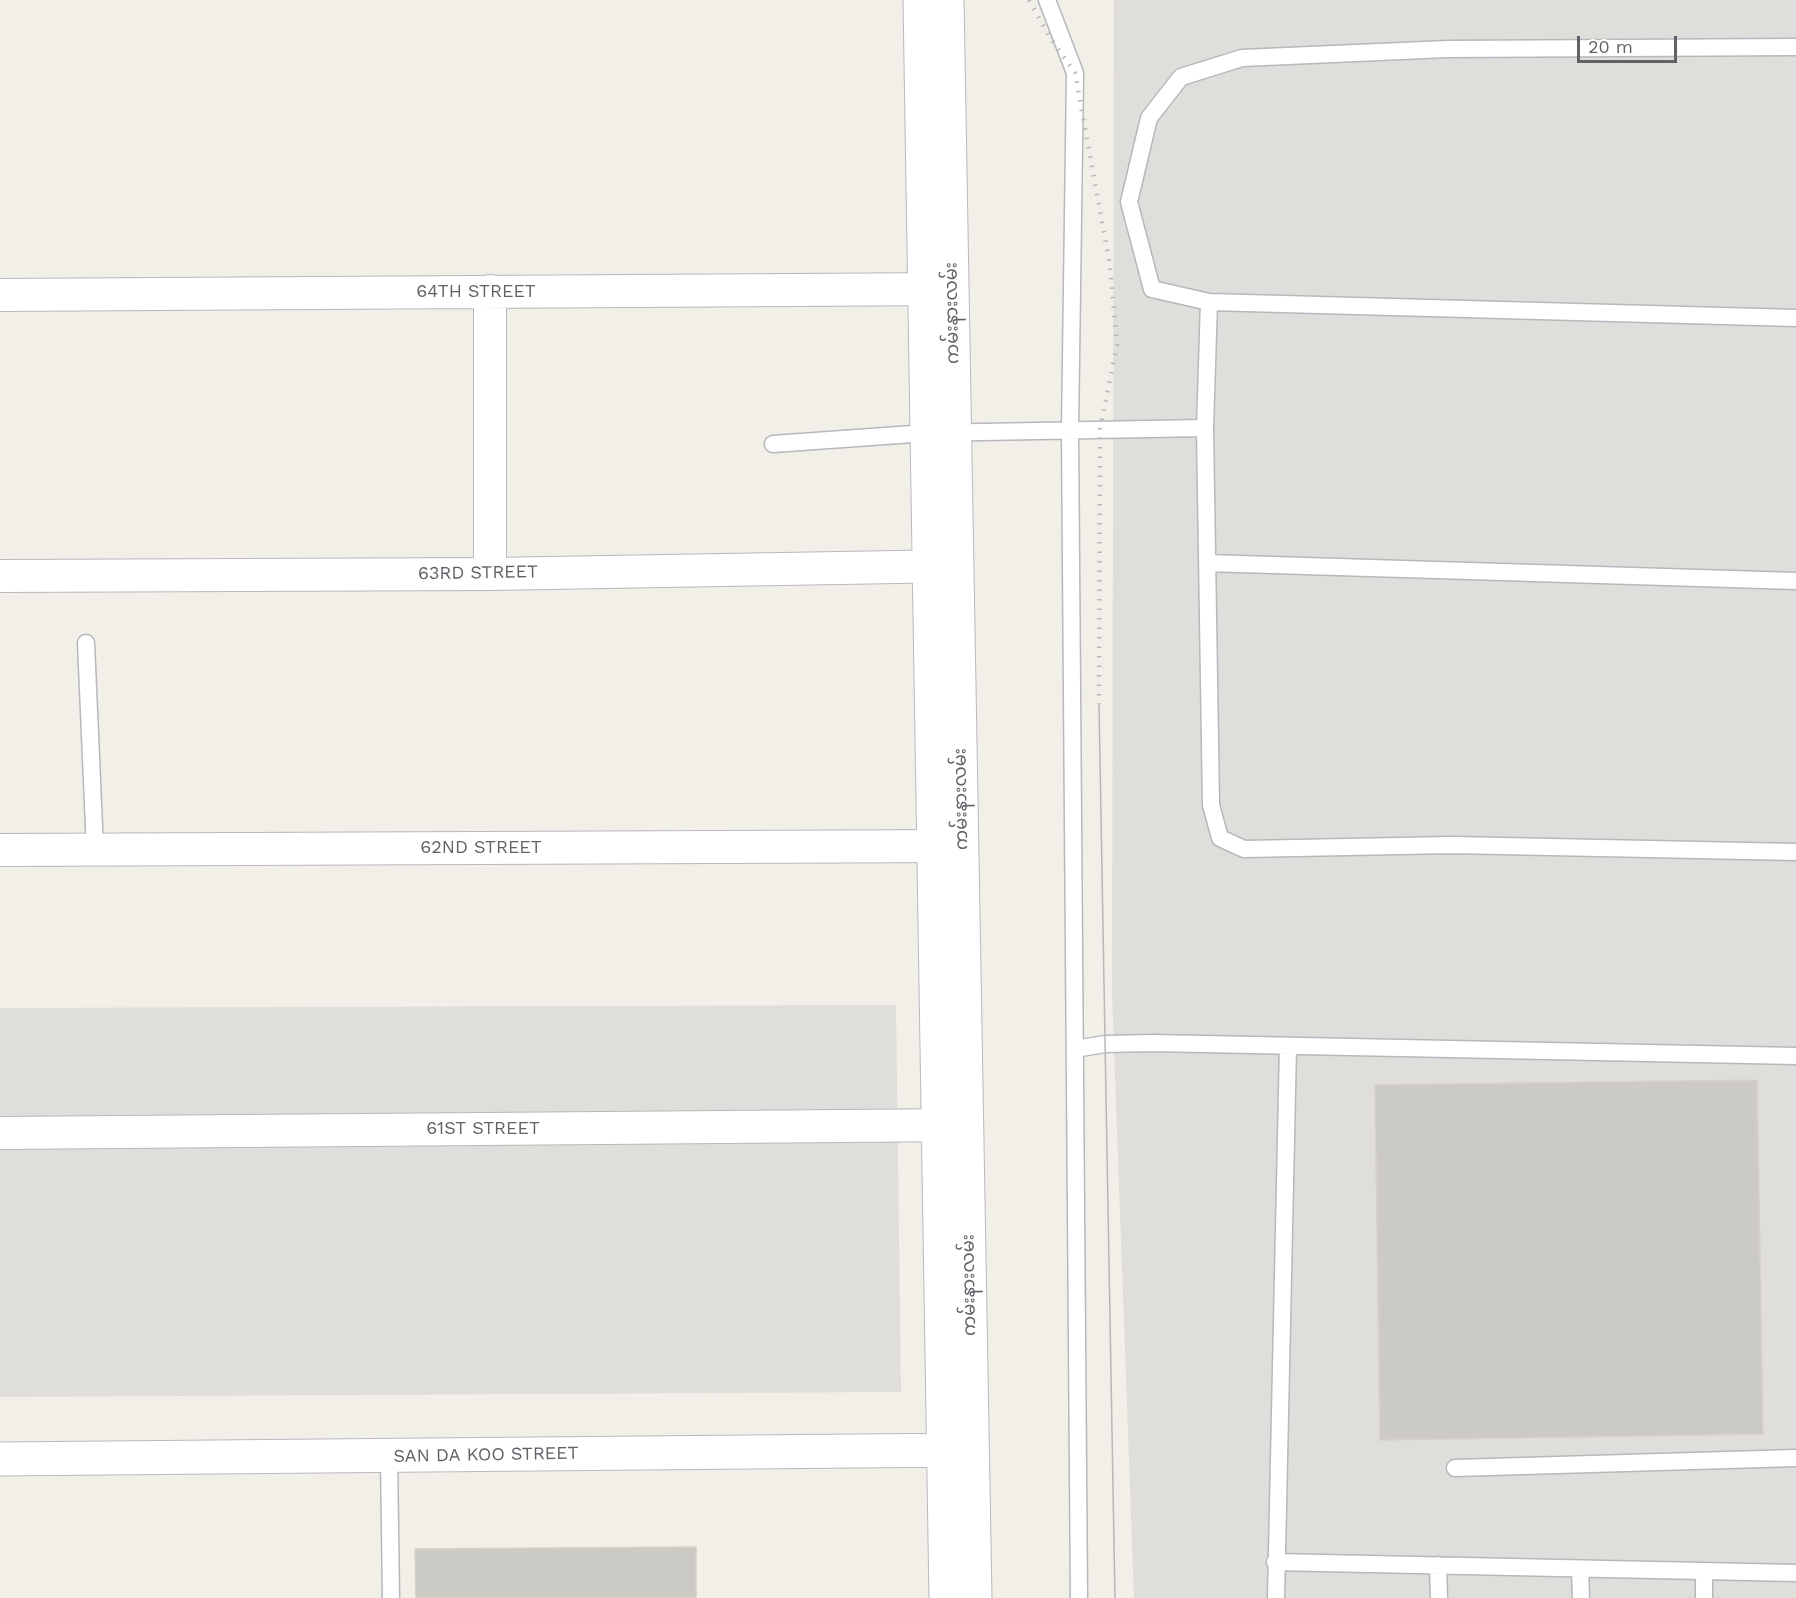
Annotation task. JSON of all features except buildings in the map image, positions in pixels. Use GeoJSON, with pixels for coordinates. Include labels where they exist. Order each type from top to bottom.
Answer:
{"type":"FeatureCollection","features":[{"type":"Feature","properties":{"kind":"main road","name":"ကမ်းနားလမ်း"},"geometry":{"type":"LineString","coordinates":[[920,0],[938,289],[958,1450],[975,1598]]}},
{"type":"Feature","properties":{"kind":"main road","name":"ကမ်းနားလမ်း"},"geometry":{"type":"LineString","coordinates":[[938,289],[947,0]]}},
{"type":"Feature","properties":{"kind":"main road","name":"ကမ်းနားလမ်း"},"geometry":{"type":"LineString","coordinates":[[946,1598],[958,1450]]}},
{"type":"Feature","properties":{"kind":"main road","name":"SAN DA KOO STREET"},"geometry":{"type":"LineString","coordinates":[[0,1459],[958,1450]]}},
{"type":"Feature","properties":{"kind":"street","name":"64TH STREET"},"geometry":{"type":"LineString","coordinates":[[0,295],[938,289]]}},
{"type":"Feature","properties":{"kind":"street"},"geometry":{"type":"LineString","coordinates":[[490,291],[490,574]]}},
{"type":"Feature","properties":{"kind":"street","name":"63RD STREET"},"geometry":{"type":"LineString","coordinates":[[0,576],[490,574],[943,566]]}},
{"type":"Feature","properties":{"kind":"street","name":"62ND STREET"},"geometry":{"type":"LineString","coordinates":[[0,850],[948,846]]}},
{"type":"Feature","properties":{"kind":"street","name":"61ST STREET"},"geometry":{"type":"LineString","coordinates":[[0,1133],[952,1125]]}},
{"type":"Feature","properties":{"kind":"lane"},"geometry":{"type":"LineString","coordinates":[[1047,0],[1075,73],[1070,431],[1079,1598]]}},
{"type":"Feature","properties":{"kind":"lane"},"geometry":{"type":"LineString","coordinates":[[1796,47],[1447,49],[1242,58],[1181,77],[1149,118],[1129,202],[1152,289],[1209,302],[1796,318]]}},
{"type":"Feature","properties":{"kind":"lane"},"geometry":{"type":"LineString","coordinates":[[1209,302],[1205,428],[1211,805],[1220,838],[1244,849],[1452,844],[1796,852]]}},
{"type":"Feature","properties":{"kind":"lane"},"geometry":{"type":"LineString","coordinates":[[773,444],[941,432],[1205,428]]}},
{"type":"Feature","properties":{"kind":"lane"},"geometry":{"type":"LineString","coordinates":[[1207,563],[1796,581]]}},
{"type":"Feature","properties":{"kind":"lane"},"geometry":{"type":"LineString","coordinates":[[86,643],[95,850]]}},
{"type":"Feature","properties":{"kind":"lane"},"geometry":{"type":"LineString","coordinates":[[1075,1049],[1105,1044],[1153,1043],[1796,1056]]}},
{"type":"Feature","properties":{"kind":"lane"},"geometry":{"type":"LineString","coordinates":[[1276,1598],[1288,1046]]}},
{"type":"Feature","properties":{"kind":"lane"},"geometry":{"type":"LineString","coordinates":[[389,1456],[391,1598]]}},
{"type":"Feature","properties":{"kind":"lane"},"geometry":{"type":"LineString","coordinates":[[1455,1468],[1796,1458]]}},
{"type":"Feature","properties":{"kind":"lane"},"geometry":{"type":"LineString","coordinates":[[1275,1562],[1796,1573]]}},
{"type":"Feature","properties":{"kind":"lane"},"geometry":{"type":"LineString","coordinates":[[1438,1565],[1439,1598]]}},
{"type":"Feature","properties":{"kind":"lane"},"geometry":{"type":"LineString","coordinates":[[1580,1569],[1581,1598]]}},
{"type":"Feature","properties":{"kind":"lane"},"geometry":{"type":"LineString","coordinates":[[1704,1571],[1704,1598]]}},
{"type":"Feature","properties":{"kind":"shaded area"},"geometry":{"type":"Polygon","coordinates":[[[1114,0],[1796,0],[1796,1598],[1134,1598],[1112,993],[1114,0]]]}},
{"type":"Feature","properties":{"kind":"shaded area"},"geometry":{"type":"Polygon","coordinates":[[[896,1005],[901,1392],[0,1397],[0,1008],[896,1005]]]}},
{"type":"Feature","properties":{"kind":"tram line"},"geometry":{"type":"LineString","coordinates":[[1099,704],[1115,1598]]}},
{"type":"Feature","properties":{"kind":"railway"},"geometry":{"type":"LineString","coordinates":[[1029,0],[1049,36],[1075,73],[1110,266],[1117,345],[1100,429],[1099,704]]}}]}
